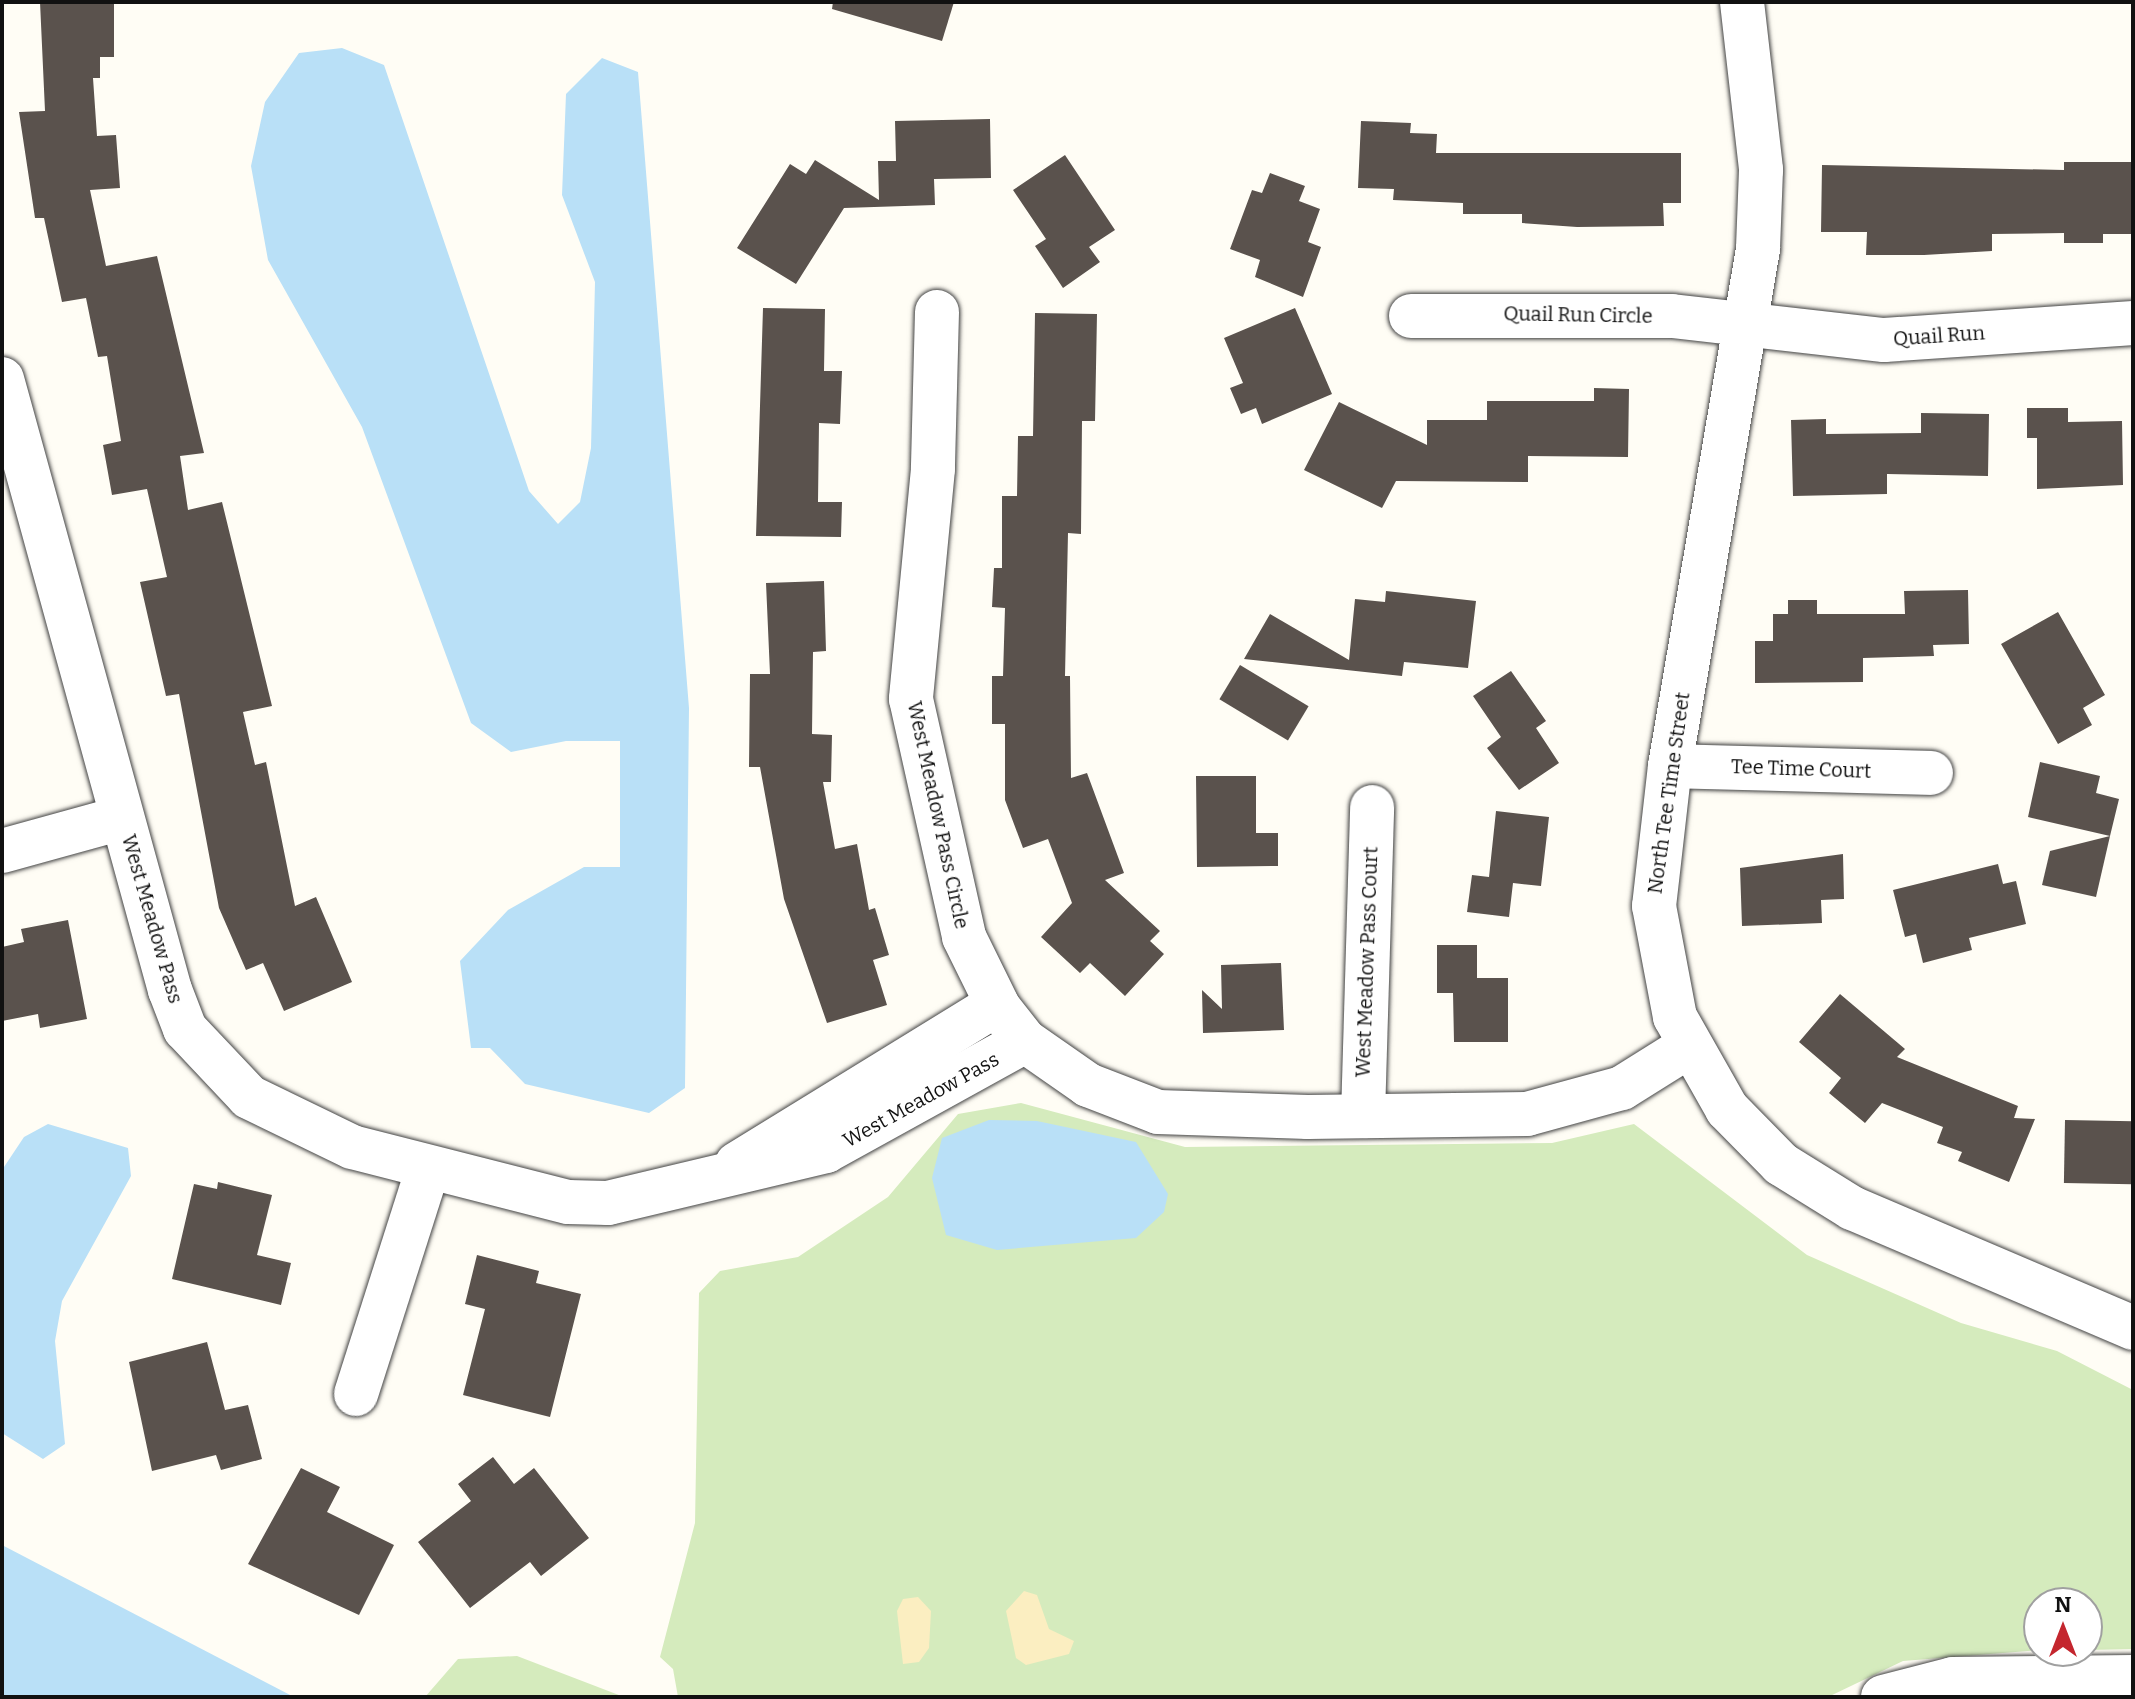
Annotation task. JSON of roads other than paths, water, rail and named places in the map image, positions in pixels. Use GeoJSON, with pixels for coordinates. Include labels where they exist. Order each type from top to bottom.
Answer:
{"type":"FeatureCollection","features":[{"type":"Feature","properties":{"kind":"street","name":"North Tee Time Street"},"geometry":{"type":"LineString","coordinates":[[1742,2],[1761,170],[1745,324],[1670,766],[1654,906],[1662,970],[1689,1046],[1749,1138],[1781,1164],[1852,1208],[2133,1328]]}},
{"type":"Feature","properties":{"kind":"street","name":"West Meadow Pass Circle"},"geometry":{"type":"LineString","coordinates":[[937,312],[933,469],[911,699],[964,937],[997,1004],[1025,1041],[1088,1085],[1158,1112],[1363,1116],[1527,1114],[1622,1088],[1689,1046]]}},
{"type":"Feature","properties":{"kind":"street","name":"Quail Run Circle"},"geometry":{"type":"LineString","coordinates":[[1411,316],[1657,316],[1745,324]]}},
{"type":"Feature","properties":{"kind":"street","name":"Quail Run"},"geometry":{"type":"LineString","coordinates":[[1745,324],[1884,340],[2133,323]]}},
{"type":"Feature","properties":{"kind":"street","name":"West Meadow Pass"},"geometry":{"type":"LineString","coordinates":[[2,379],[170,990],[209,1060],[249,1097],[297,1127],[428,1168],[568,1202],[608,1203],[826,1151],[1025,1041]]}},
{"type":"Feature","properties":{"kind":"street","name":"Tee Time Court"},"geometry":{"type":"LineString","coordinates":[[1670,766],[1931,773]]}},
{"type":"Feature","properties":{"kind":"street","name":"West Meadow Pass Court"},"geometry":{"type":"LineString","coordinates":[[1363,1116],[1372,807]]}},
{"type":"Feature","properties":{"kind":"street"},"geometry":{"type":"LineString","coordinates":[[2,851],[122,818]]}},
{"type":"Feature","properties":{"kind":"street","name":"West Meadow Pass"},"geometry":{"type":"LineString","coordinates":[[722,1176],[769,1139],[997,1004]]}},
{"type":"Feature","properties":{"kind":"street"},"geometry":{"type":"LineString","coordinates":[[356,1394],[428,1168]]}},
{"type":"Feature","properties":{"kind":"street"},"geometry":{"type":"LineString","coordinates":[[1883,1697],[1953,1679],[2133,1677]]}},
{"type":"Feature","properties":{"kind":"water"},"geometry":{"type":"Polygon","coordinates":[[[342,48],[384,65],[529,491],[558,524],[580,502],[591,448],[595,282],[562,195],[566,94],[602,58],[638,72],[689,708],[685,1088],[649,1113],[525,1084],[490,1048],[471,1048],[460,961],[508,910],[584,867],[620,867],[620,741],[566,741],[511,752],[471,723],[362,427],[268,260],[251,166],[265,102],[299,53],[342,48]]]}},
{"type":"Feature","properties":{"kind":"water"},"geometry":{"type":"Polygon","coordinates":[[[989,1120],[1037,1121],[1136,1142],[1168,1194],[1164,1212],[1136,1238],[997,1250],[946,1235],[932,1178],[942,1138],[989,1120]]]}},
{"type":"Feature","properties":{"kind":"water"},"geometry":{"type":"Polygon","coordinates":[[[48,1124],[128,1148],[131,1176],[62,1301],[55,1341],[65,1444],[43,1459],[2,1433],[2,1170],[24,1137],[48,1124]]]}},
{"type":"Feature","properties":{"kind":"water"},"geometry":{"type":"Polygon","coordinates":[[[2,1545],[294,1697],[2,1697],[2,1545]]]}}]}
